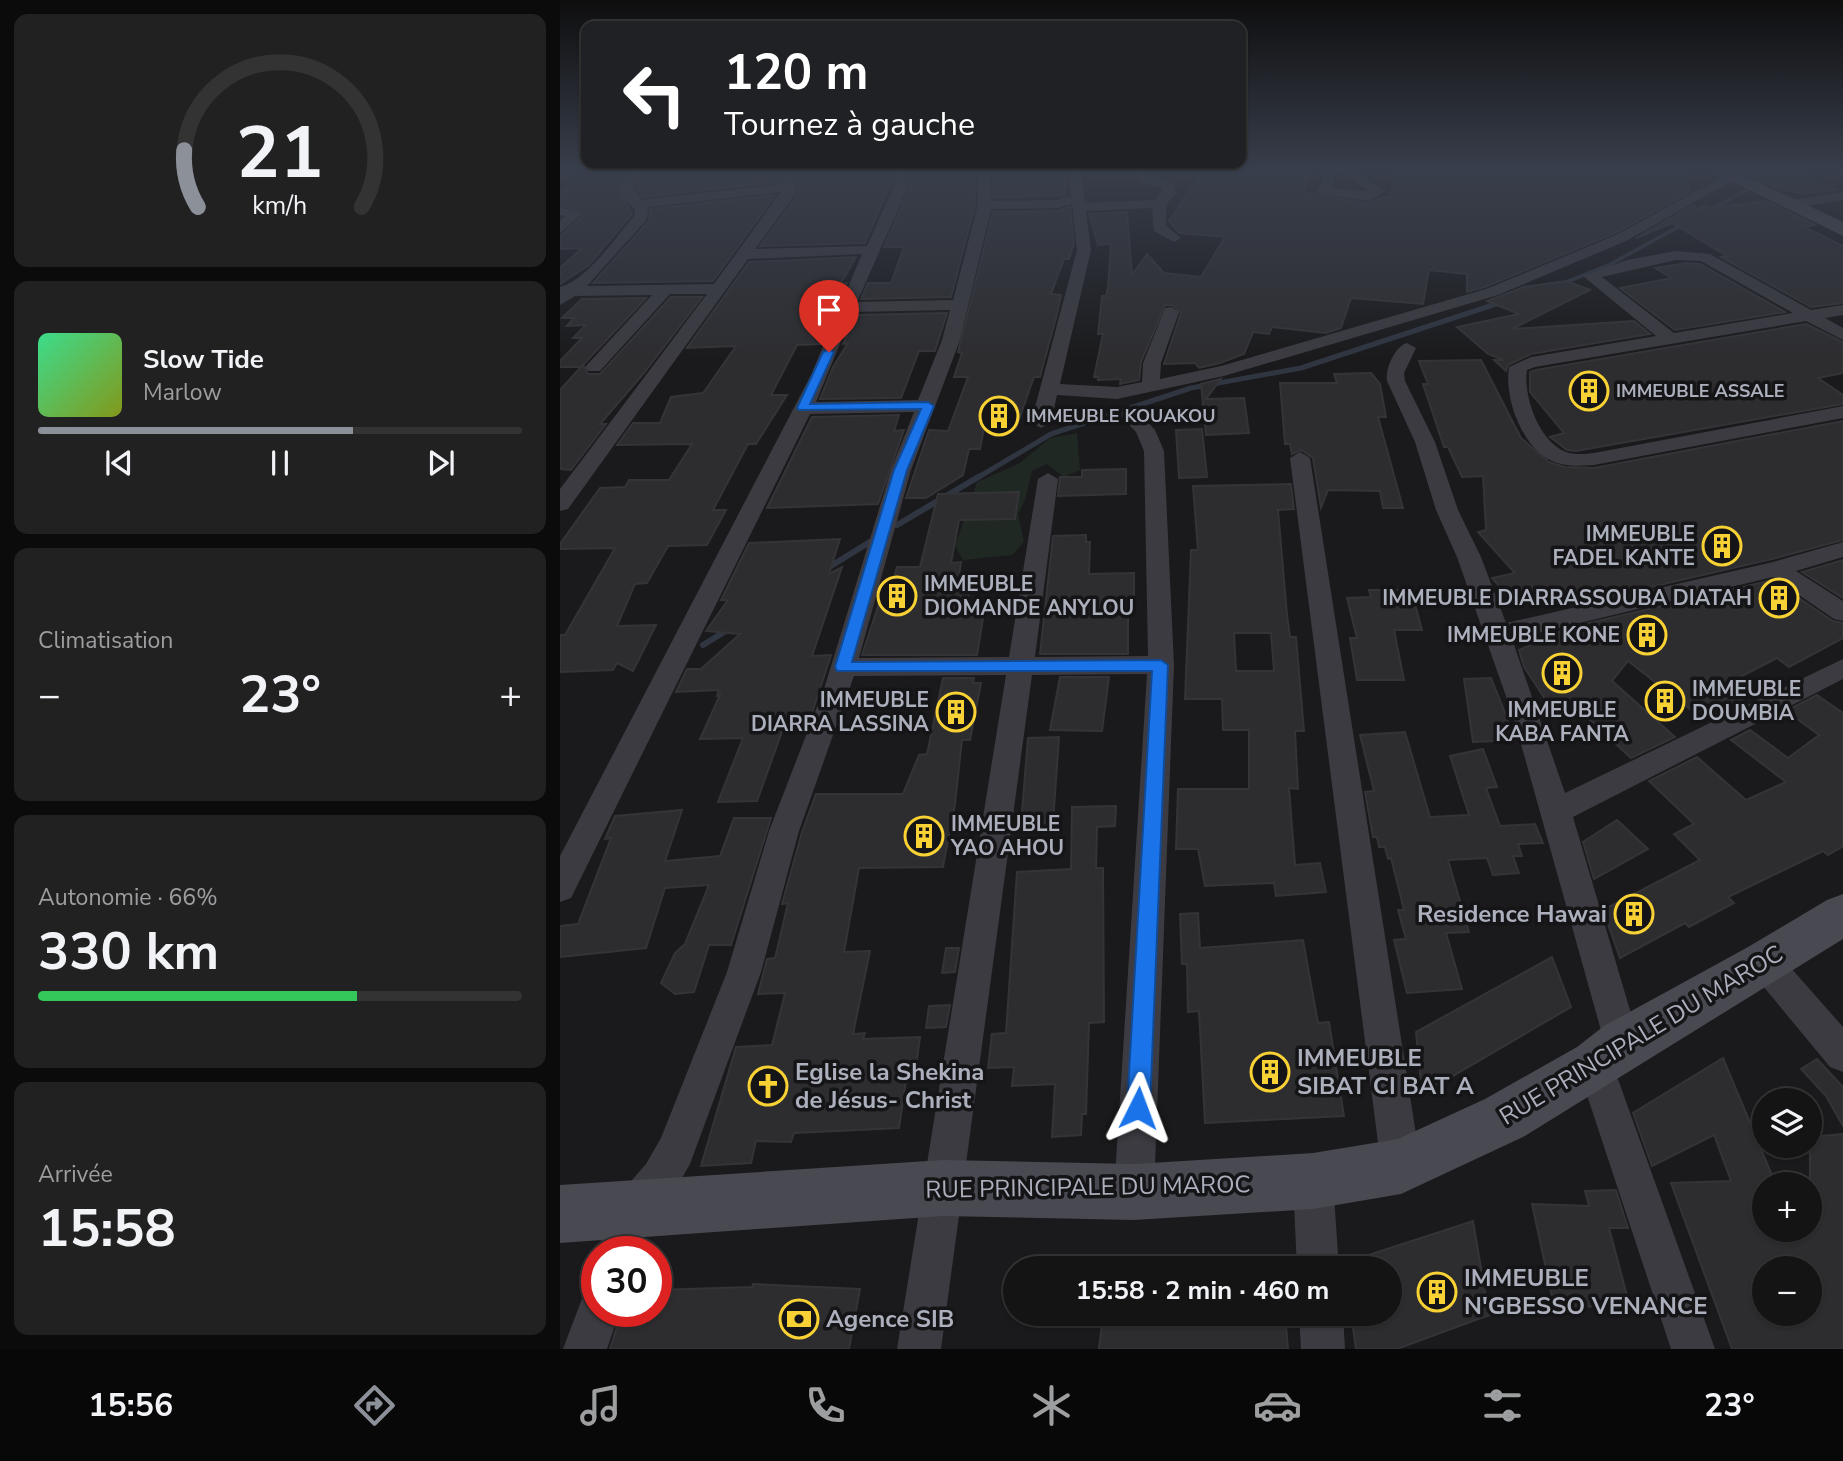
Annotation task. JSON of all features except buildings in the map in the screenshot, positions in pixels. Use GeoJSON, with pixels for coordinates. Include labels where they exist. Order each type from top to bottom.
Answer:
{"type":"FeatureCollection","features":[{"type":"Feature","properties":{"kind":"street"},"geometry":{"type":"LineString","coordinates":[[563,294],[591,275],[629,233]]}},
{"type":"Feature","properties":{"kind":"street"},"geometry":{"type":"LineString","coordinates":[[560,504],[757,233]]}},
{"type":"Feature","properties":{"kind":"street"},"geometry":{"type":"LineString","coordinates":[[560,888],[803,408],[880,233]]}},
{"type":"Feature","properties":{"kind":"street"},"geometry":{"type":"LineString","coordinates":[[625,1231],[660,1178],[681,1137],[744,972],[785,831],[843,667],[901,470],[928,406],[961,304],[978,233]]}},
{"type":"Feature","properties":{"kind":"street"},"geometry":{"type":"LineString","coordinates":[[1041,422],[1084,250],[1082,233]]}},
{"type":"Feature","properties":{"kind":"street"},"geometry":{"type":"LineString","coordinates":[[1166,233],[1174,238]]}},
{"type":"Feature","properties":{"kind":"street"},"geometry":{"type":"LineString","coordinates":[[1049,389],[1117,393],[1224,371],[1492,292],[1632,233]]}},
{"type":"Feature","properties":{"kind":"street"},"geometry":{"type":"LineString","coordinates":[[742,256],[801,250],[872,250]]}},
{"type":"Feature","properties":{"kind":"street"},"geometry":{"type":"LineString","coordinates":[[1671,339],[1591,276],[1629,263],[1689,256],[1705,257],[1843,335]]}},
{"type":"Feature","properties":{"kind":"street"},"geometry":{"type":"LineString","coordinates":[[563,294],[715,289]]}},
{"type":"Feature","properties":{"kind":"street"},"geometry":{"type":"LineString","coordinates":[[594,367],[665,290]]}},
{"type":"Feature","properties":{"kind":"street"},"geometry":{"type":"LineString","coordinates":[[846,307],[961,304]]}},
{"type":"Feature","properties":{"kind":"street"},"geometry":{"type":"LineString","coordinates":[[1843,310],[1518,367],[1515,377],[1524,411],[1550,452],[1570,460],[1594,459],[1843,412]]}},
{"type":"Feature","properties":{"kind":"street"},"geometry":{"type":"LineString","coordinates":[[1151,385],[1152,363],[1171,312]]}},
{"type":"Feature","properties":{"kind":"street"},"geometry":{"type":"LineString","coordinates":[[1407,348],[1394,376],[1425,442],[1447,510],[1469,557],[1528,719],[1556,811],[1609,1054],[1693,1349]]}},
{"type":"Feature","properties":{"kind":"street"},"geometry":{"type":"LineString","coordinates":[[803,408],[928,406]]}},
{"type":"Feature","properties":{"kind":"street"},"geometry":{"type":"LineString","coordinates":[[1130,415],[1145,430],[1154,451],[1161,665],[1134,1192]]}},
{"type":"Feature","properties":{"kind":"street"},"geometry":{"type":"LineString","coordinates":[[1300,458],[1401,1166]]}},
{"type":"Feature","properties":{"kind":"street"},"geometry":{"type":"LineString","coordinates":[[919,1349],[1048,479]]}},
{"type":"Feature","properties":{"kind":"street"},"geometry":{"type":"LineString","coordinates":[[1497,634],[1777,569],[1843,549]]}},
{"type":"Feature","properties":{"kind":"street"},"geometry":{"type":"LineString","coordinates":[[1777,569],[1843,613]]}},
{"type":"Feature","properties":{"kind":"street"},"geometry":{"type":"LineString","coordinates":[[843,667],[1161,665]]}},
{"type":"Feature","properties":{"kind":"street"},"geometry":{"type":"LineString","coordinates":[[1556,811],[1843,668]]}},
{"type":"Feature","properties":{"kind":"street","name":"RUE PRINCIPALE DU MAROC"},"geometry":{"type":"LineString","coordinates":[[560,1214],[625,1231],[943,1188],[1134,1192],[1313,1181],[1401,1166],[1504,1118],[1843,915]]}},
{"type":"Feature","properties":{"kind":"street"},"geometry":{"type":"LineString","coordinates":[[1765,963],[1843,1054]]}},
{"type":"Feature","properties":{"kind":"street"},"geometry":{"type":"LineString","coordinates":[[1313,1181],[1317,1256]]}},
{"type":"Feature","properties":{"kind":"street"},"geometry":{"type":"LineString","coordinates":[[1322,1326],[1323,1349]]}},
{"type":"Feature","properties":{"kind":"street"},"geometry":{"type":"LineString","coordinates":[[585,1349],[593,1327]]}},
{"type":"Feature","properties":{"kind":"shaded area"},"geometry":{"type":"Polygon","coordinates":[[[1077,433],[1080,470],[1064,477],[1047,464],[1032,471],[1025,500],[1018,514],[1024,542],[1012,555],[963,560],[955,546],[977,482],[1020,463],[1050,438],[1077,433]]]}},
{"type":"Feature","properties":{"kind":"waterway"},"geometry":{"type":"LineString","coordinates":[[1561,284],[1609,265],[1667,233]]}},
{"type":"Feature","properties":{"kind":"waterway"},"geometry":{"type":"LineString","coordinates":[[1493,305],[1503,302]]}},
{"type":"Feature","properties":{"kind":"waterway"},"geometry":{"type":"LineString","coordinates":[[977,478],[1051,434],[1191,388],[1301,368],[1499,303]]}},
{"type":"Feature","properties":{"kind":"waterway"},"geometry":{"type":"LineString","coordinates":[[897,525],[980,476]]}},
{"type":"Feature","properties":{"kind":"waterway"},"geometry":{"type":"LineString","coordinates":[[826,569],[873,540]]}},
{"type":"Feature","properties":{"kind":"waterway"},"geometry":{"type":"LineString","coordinates":[[703,645],[729,629]]}},
{"type":"Feature","properties":{"kind":"place","name":"IMMEUBLE ASSALE"},"geometry":{"type":"Point","coordinates":[1589,391]}},
{"type":"Feature","properties":{"kind":"place","name":"IMMEUBLE KOUAKOU"},"geometry":{"type":"Point","coordinates":[999,416]}},
{"type":"Feature","properties":{"kind":"place","name":"IMMEUBLE FADEL KANTE"},"geometry":{"type":"Point","coordinates":[1722,546]}},
{"type":"Feature","properties":{"kind":"place","name":"IMMEUBLE DIOMANDE ANYLOU"},"geometry":{"type":"Point","coordinates":[897,596]}},
{"type":"Feature","properties":{"kind":"place","name":"IMMEUBLE DIARRASSOUBA DIATAH"},"geometry":{"type":"Point","coordinates":[1779,598]}},
{"type":"Feature","properties":{"kind":"place","name":"IMMEUBLE KONE"},"geometry":{"type":"Point","coordinates":[1647,635]}},
{"type":"Feature","properties":{"kind":"place","name":"IMMEUBLE KABA FANTA"},"geometry":{"type":"Point","coordinates":[1562,673]}},
{"type":"Feature","properties":{"kind":"place","name":"IMMEUBLE DOUMBIA"},"geometry":{"type":"Point","coordinates":[1665,701]}},
{"type":"Feature","properties":{"kind":"place","name":"IMMEUBLE DIARRA LASSINA"},"geometry":{"type":"Point","coordinates":[956,712]}},
{"type":"Feature","properties":{"kind":"place","name":"IMMEUBLE YAO AHOU"},"geometry":{"type":"Point","coordinates":[924,836]}},
{"type":"Feature","properties":{"kind":"place","name":"Residence Hawai"},"geometry":{"type":"Point","coordinates":[1634,914]}},
{"type":"Feature","properties":{"kind":"place","name":"IMMEUBLE SIBAT CI BAT A"},"geometry":{"type":"Point","coordinates":[1270,1072]}},
{"type":"Feature","properties":{"kind":"place","name":"Eglise la Shekina de Jésus- Christ"},"geometry":{"type":"Point","coordinates":[768,1086]}},
{"type":"Feature","properties":{"kind":"place","name":"IMMEUBLE N'GBESSO VENANCE"},"geometry":{"type":"Point","coordinates":[1437,1292]}},
{"type":"Feature","properties":{"kind":"place","name":"Agence SIB"},"geometry":{"type":"Point","coordinates":[799,1319]}},
{"type":"Feature","properties":{"kind":"route"},"geometry":{"type":"LineString","coordinates":[[829,352],[803,408],[928,406],[901,470],[843,667],[1161,665],[1138,1108]]}}]}
